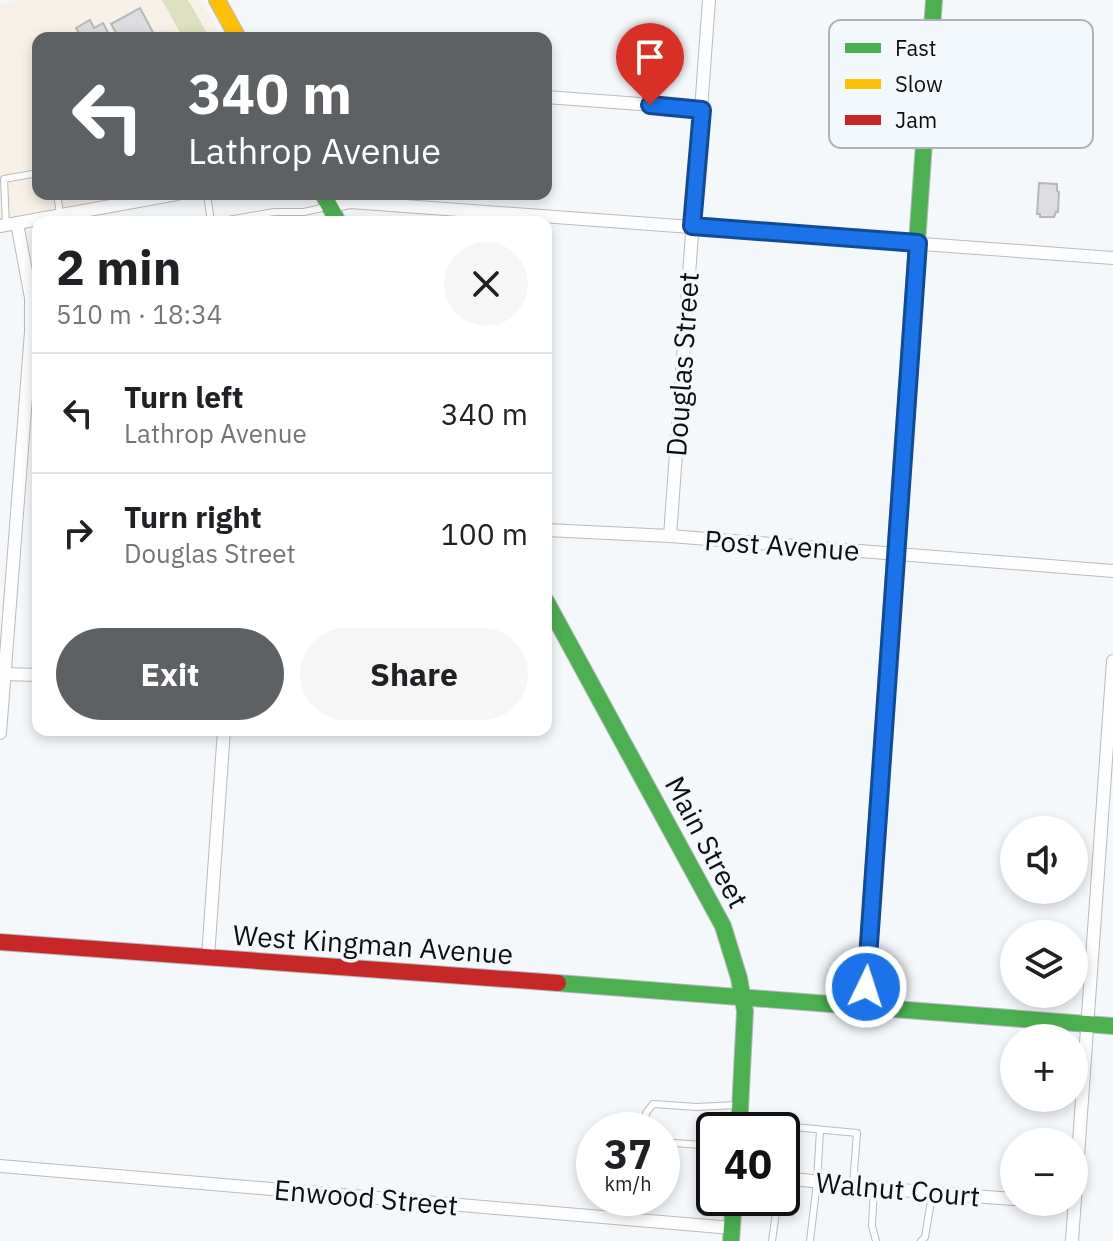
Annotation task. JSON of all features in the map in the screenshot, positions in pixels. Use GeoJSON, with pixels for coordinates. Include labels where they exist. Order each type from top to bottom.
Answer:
{"type":"FeatureCollection","features":[{"type":"Feature","properties":{"kind":"street"},"geometry":{"type":"LineString","coordinates":[[217,0],[235,32]]}},
{"type":"Feature","properties":{"kind":"street","name":"Douglas Street"},"geometry":{"type":"LineString","coordinates":[[670,536],[709,0]]}},
{"type":"Feature","properties":{"kind":"street"},"geometry":{"type":"LineString","coordinates":[[933,20],[934,0]]}},
{"type":"Feature","properties":{"kind":"street"},"geometry":{"type":"LineString","coordinates":[[552,97],[702,110]]}},
{"type":"Feature","properties":{"kind":"street"},"geometry":{"type":"LineString","coordinates":[[864,1006],[924,148]]}},
{"type":"Feature","properties":{"kind":"street"},"geometry":{"type":"LineString","coordinates":[[55,216],[118,200]]}},
{"type":"Feature","properties":{"kind":"street"},"geometry":{"type":"LineString","coordinates":[[326,200],[483,216]]}},
{"type":"Feature","properties":{"kind":"street"},"geometry":{"type":"LineString","coordinates":[[0,733],[32,407],[31,298],[8,225],[32,220]]}},
{"type":"Feature","properties":{"kind":"street"},"geometry":{"type":"LineString","coordinates":[[552,220],[692,226],[1113,258]]}},
{"type":"Feature","properties":{"kind":"street","name":"Post Avenue"},"geometry":{"type":"LineString","coordinates":[[552,530],[670,536],[1113,571]]}},
{"type":"Feature","properties":{"kind":"street","name":"Main Street"},"geometry":{"type":"LineString","coordinates":[[552,625],[723,926],[743,997],[745,1027],[741,1112]]}},
{"type":"Feature","properties":{"kind":"street"},"geometry":{"type":"LineString","coordinates":[[1088,1024],[1113,661]]}},
{"type":"Feature","properties":{"kind":"street"},"geometry":{"type":"LineString","coordinates":[[5,674],[32,675]]}},
{"type":"Feature","properties":{"kind":"street"},"geometry":{"type":"LineString","coordinates":[[208,957],[224,736]]}},
{"type":"Feature","properties":{"kind":"street","name":"West Kingman Avenue"},"geometry":{"type":"LineString","coordinates":[[0,942],[1113,1026]]}},
{"type":"Feature","properties":{"kind":"street","name":"Enwood Street"},"geometry":{"type":"LineString","coordinates":[[0,1166],[625,1219],[731,1234]]}},
{"type":"Feature","properties":{"kind":"street","name":"Walnut Court"},"geometry":{"type":"LineString","coordinates":[[800,1180],[1000,1198]]}},
{"type":"Feature","properties":{"kind":"street"},"geometry":{"type":"LineString","coordinates":[[1072,1241],[1073,1216]]}},
{"type":"Feature","properties":{"kind":"lane"},"geometry":{"type":"LineString","coordinates":[[8,225],[4,179],[32,174]]}},
{"type":"Feature","properties":{"kind":"lane"},"geometry":{"type":"LineString","coordinates":[[58,200],[60,215]]}},
{"type":"Feature","properties":{"kind":"lane"},"geometry":{"type":"LineString","coordinates":[[251,216],[304,212],[326,200]]}},
{"type":"Feature","properties":{"kind":"lane"},"geometry":{"type":"LineString","coordinates":[[647,1112],[653,1104],[697,1107],[741,1104]]}},
{"type":"Feature","properties":{"kind":"lane"},"geometry":{"type":"LineString","coordinates":[[800,1128],[857,1133],[853,1185]]}},
{"type":"Feature","properties":{"kind":"lane"},"geometry":{"type":"LineString","coordinates":[[810,1241],[820,1130]]}},
{"type":"Feature","properties":{"kind":"lane"},"geometry":{"type":"LineString","coordinates":[[874,1187],[872,1226],[876,1241]]}},
{"type":"Feature","properties":{"kind":"lane"},"geometry":{"type":"LineString","coordinates":[[921,1241],[925,1237],[932,1193]]}},
{"type":"Feature","properties":{"kind":"lane"},"geometry":{"type":"LineString","coordinates":[[772,1241],[775,1216]]}},
{"type":"Feature","properties":{"kind":"shaded area"},"geometry":{"type":"Polygon","coordinates":[[[16,0],[201,0],[218,32],[32,32],[32,200],[115,200],[0,220],[0,5],[16,0]]]}},
{"type":"Feature","properties":{"kind":"green space"},"geometry":{"type":"Polygon","coordinates":[[[162,0],[188,0],[207,32],[180,32],[162,0]]]}},
{"type":"Feature","properties":{"kind":"building"},"geometry":{"type":"Polygon","coordinates":[[[140,8],[153,32],[116,32],[111,24],[140,8]]]}},
{"type":"Feature","properties":{"kind":"building"},"geometry":{"type":"Polygon","coordinates":[[[90,20],[94,28],[103,23],[108,32],[78,32],[76,28],[90,20]]]}},
{"type":"Feature","properties":{"kind":"building"},"geometry":{"type":"Polygon","coordinates":[[[1039,183],[1057,184],[1058,212],[1054,217],[1040,217],[1037,214],[1039,183]]]}},
{"type":"Feature","properties":{"kind":"traffic: fast"},"geometry":{"type":"LineString","coordinates":[[933,20],[934,0]]}},
{"type":"Feature","properties":{"kind":"traffic: fast"},"geometry":{"type":"LineString","coordinates":[[900,486],[924,148]]}},
{"type":"Feature","properties":{"kind":"traffic: fast"},"geometry":{"type":"LineString","coordinates":[[326,200],[335,216]]}},
{"type":"Feature","properties":{"kind":"traffic: fast"},"geometry":{"type":"LineString","coordinates":[[552,612],[723,926],[739,978],[745,1011],[740,1112]]}},
{"type":"Feature","properties":{"kind":"traffic: fast"},"geometry":{"type":"LineString","coordinates":[[558,983],[1113,1026]]}},
{"type":"Feature","properties":{"kind":"traffic: fast"},"geometry":{"type":"LineString","coordinates":[[731,1241],[733,1216]]}},
{"type":"Feature","properties":{"kind":"traffic: slow"},"geometry":{"type":"LineString","coordinates":[[217,0],[235,32]]}},
{"type":"Feature","properties":{"kind":"traffic: slow"},"geometry":{"type":"LineString","coordinates":[[864,1006],[900,486]]}},
{"type":"Feature","properties":{"kind":"traffic: jam"},"geometry":{"type":"LineString","coordinates":[[0,942],[558,983]]}},
{"type":"Feature","properties":{"kind":"route"},"geometry":{"type":"LineString","coordinates":[[650,105],[702,110],[692,226],[918,243],[866,987]]}}]}
